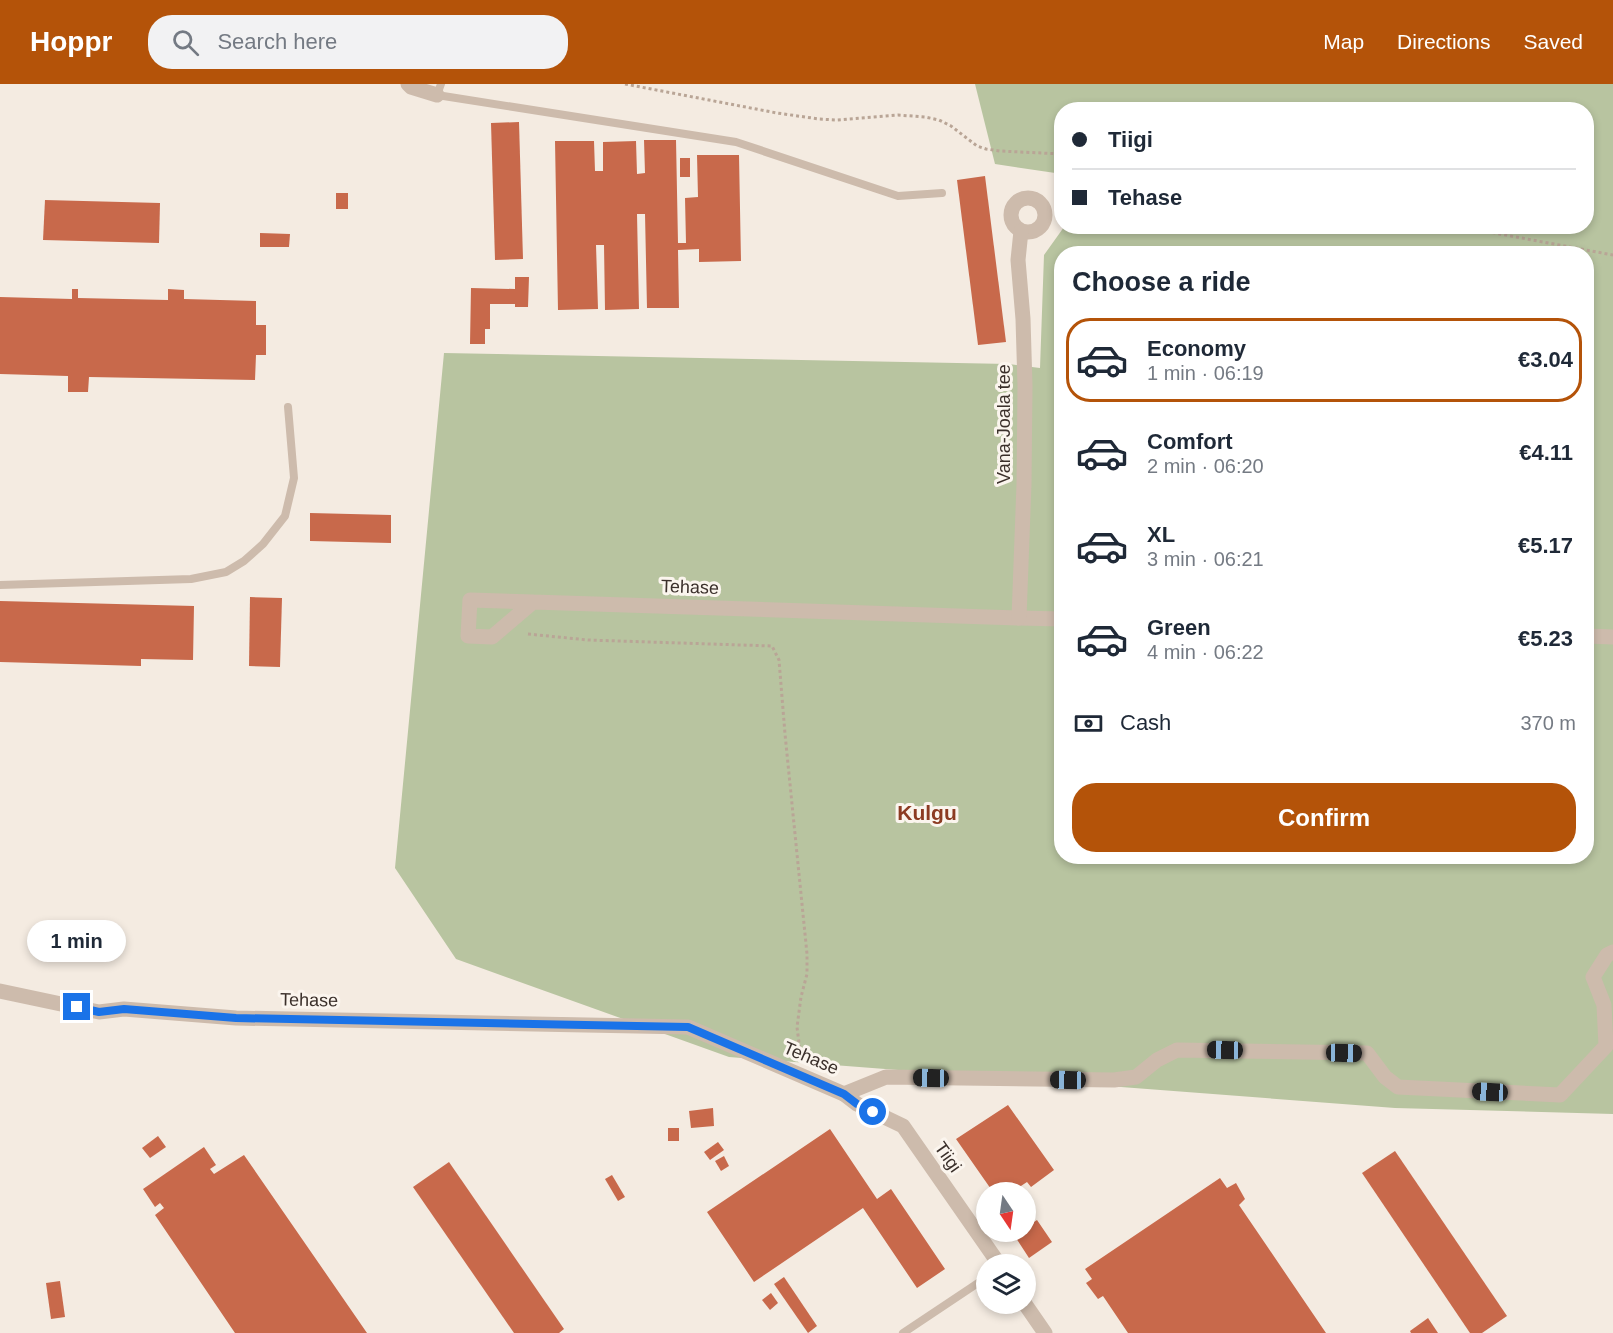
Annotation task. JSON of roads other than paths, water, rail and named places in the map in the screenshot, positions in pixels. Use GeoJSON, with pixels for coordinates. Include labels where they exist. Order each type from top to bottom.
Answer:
{"type":"FeatureCollection","features":[{"type":"Feature","properties":{"kind":"street"},"geometry":{"type":"LineString","coordinates":[[408,84],[411,87],[439,90]]}},
{"type":"Feature","properties":{"kind":"street","name":"Vana-Joala tee"},"geometry":{"type":"LineString","coordinates":[[1019,618],[1025,386],[1018,260],[1021,231]]}},
{"type":"Feature","properties":{"kind":"street","name":"Tehase"},"geometry":{"type":"LineString","coordinates":[[532,602],[1054,619]]}},
{"type":"Feature","properties":{"kind":"street"},"geometry":{"type":"LineString","coordinates":[[1594,636],[1613,637]]}},
{"type":"Feature","properties":{"kind":"street","name":"Tehase"},"geometry":{"type":"LineString","coordinates":[[0,991],[99,1012],[124,1009],[236,1018],[688,1027],[844,1094],[886,1077],[1114,1080],[1136,1077],[1157,1060],[1178,1050],[1367,1053],[1385,1077],[1398,1087],[1560,1095],[1606,1046],[1605,1005],[1593,977],[1607,955],[1613,952]]}},
{"type":"Feature","properties":{"kind":"street","name":"Tiigi"},"geometry":{"type":"LineString","coordinates":[[844,1094],[857,1104],[903,1126],[992,1254]]}},
{"type":"Feature","properties":{"kind":"street"},"geometry":{"type":"LineString","coordinates":[[1032,1314],[1045,1333]]}},
{"type":"Feature","properties":{"kind":"lane"},"geometry":{"type":"LineString","coordinates":[[439,90],[736,142],[898,196],[942,193]]}},
{"type":"Feature","properties":{"kind":"lane"},"geometry":{"type":"LineString","coordinates":[[0,585],[191,579],[226,572],[244,561],[263,544],[285,516],[294,478],[288,407]]}},
{"type":"Feature","properties":{"kind":"lane"},"geometry":{"type":"LineString","coordinates":[[903,1333],[976,1284]]}},
{"type":"Feature","properties":{"kind":"district","name":"Kulgu"},"geometry":{"type":"Point","coordinates":[927,813]}}]}
